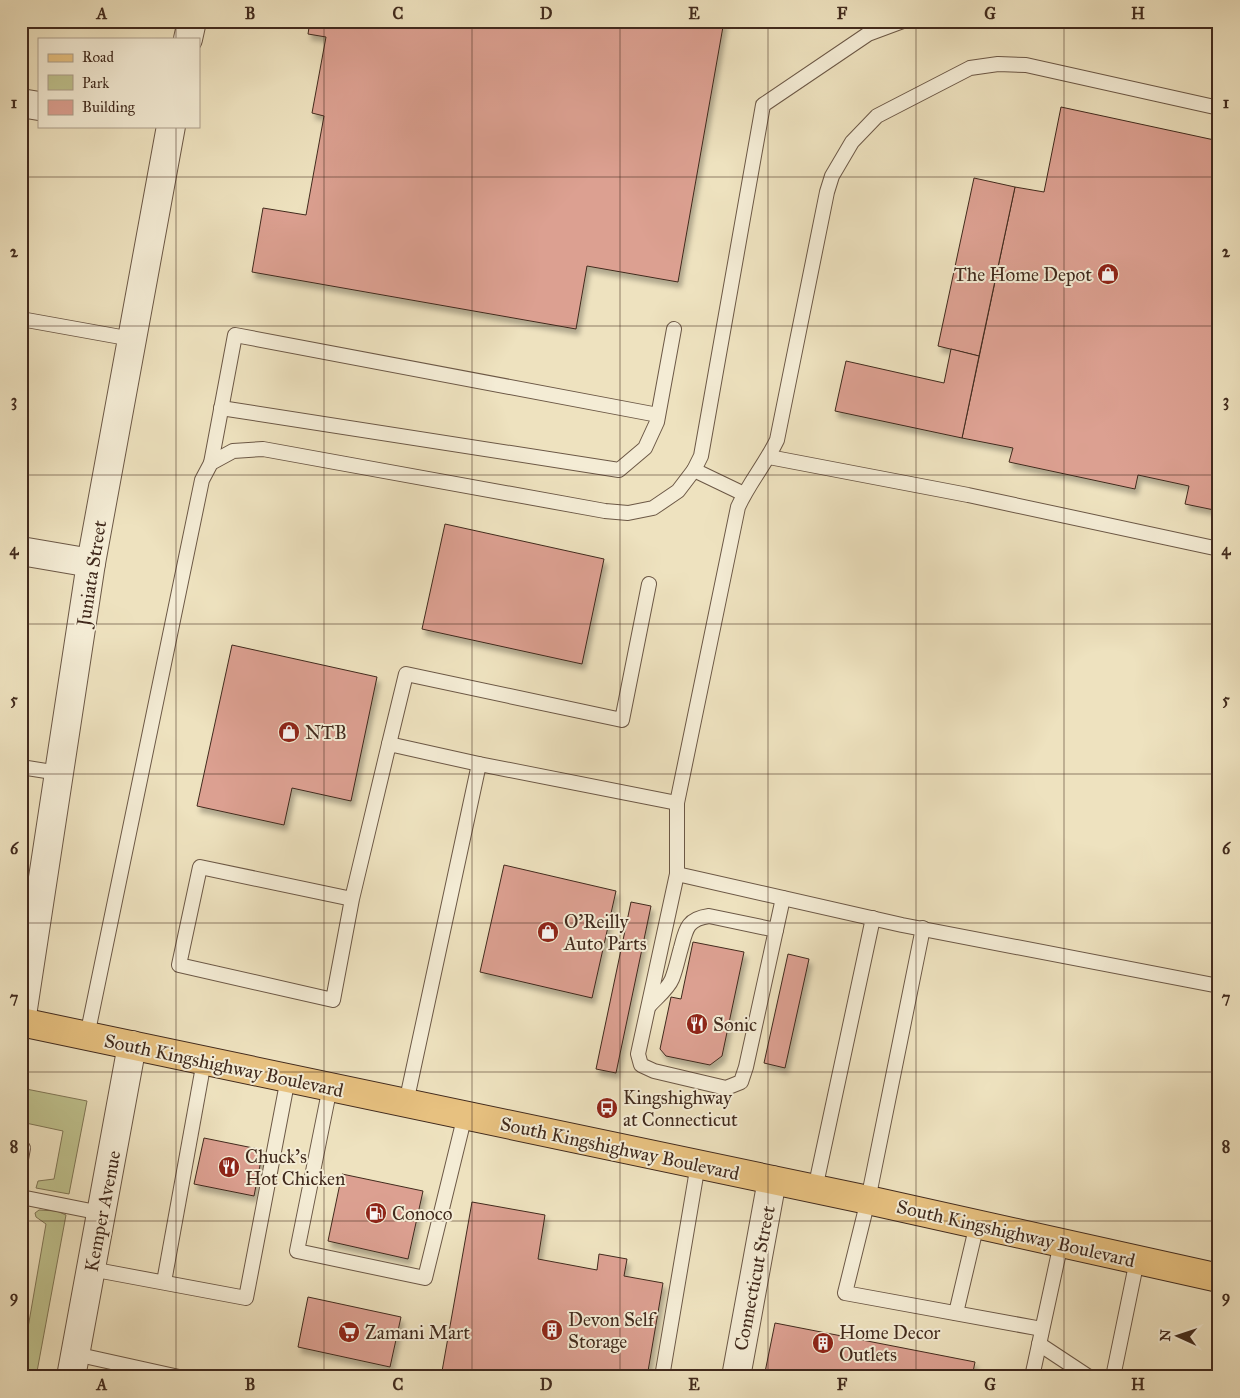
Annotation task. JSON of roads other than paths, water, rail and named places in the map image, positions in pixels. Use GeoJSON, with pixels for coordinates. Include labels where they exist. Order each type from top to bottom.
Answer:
{"type":"FeatureCollection","features":[{"type":"Feature","properties":{"kind":"main road","name":"South Kingshighway Boulevard"},"geometry":{"type":"LineString","coordinates":[[21,1022],[868,1200],[1219,1278]]}},
{"type":"Feature","properties":{"kind":"street"},"geometry":{"type":"LineString","coordinates":[[188,38],[192,21]]}},
{"type":"Feature","properties":{"kind":"street"},"geometry":{"type":"LineString","coordinates":[[21,103],[38,106]]}},
{"type":"Feature","properties":{"kind":"street","name":"Juniata Street"},"geometry":{"type":"LineString","coordinates":[[21,1022],[91,563],[132,339],[166,128]]}},
{"type":"Feature","properties":{"kind":"street"},"geometry":{"type":"LineString","coordinates":[[21,551],[91,563]]}},
{"type":"Feature","properties":{"kind":"street","name":"Kemper Avenue"},"geometry":{"type":"LineString","coordinates":[[73,1366],[132,1045]]}},
{"type":"Feature","properties":{"kind":"street","name":"Connecticut Street"},"geometry":{"type":"LineString","coordinates":[[736,1377],[772,1180]]}},
{"type":"Feature","properties":{"kind":"lane"},"geometry":{"type":"LineString","coordinates":[[211,463],[233,450],[263,449],[605,511],[628,513],[653,508],[678,491],[694,470],[701,456],[763,105],[868,34],[903,21]]}},
{"type":"Feature","properties":{"kind":"lane"},"geometry":{"type":"LineString","coordinates":[[783,898],[746,1067],[741,1082],[726,1088],[654,1071],[641,1065],[638,1054],[676,874],[677,803],[738,507],[777,440],[827,192],[832,176],[852,142],[877,116],[970,68],[998,64],[1026,65],[1219,108]]}},
{"type":"Feature","properties":{"kind":"lane"},"geometry":{"type":"LineString","coordinates":[[21,319],[132,339]]}},
{"type":"Feature","properties":{"kind":"lane"},"geometry":{"type":"LineString","coordinates":[[221,408],[619,470],[645,448],[657,422],[674,329]]}},
{"type":"Feature","properties":{"kind":"lane"},"geometry":{"type":"LineString","coordinates":[[87,1036],[202,480],[211,463],[235,335],[658,415]]}},
{"type":"Feature","properties":{"kind":"lane"},"geometry":{"type":"LineString","coordinates":[[769,456],[968,495],[1219,550]]}},
{"type":"Feature","properties":{"kind":"lane"},"geometry":{"type":"LineString","coordinates":[[694,470],[744,494]]}},
{"type":"Feature","properties":{"kind":"lane"},"geometry":{"type":"LineString","coordinates":[[352,898],[200,867],[179,964],[333,1000],[352,898],[406,674],[622,720],[649,584]]}},
{"type":"Feature","properties":{"kind":"lane"},"geometry":{"type":"LineString","coordinates":[[389,744],[479,764],[677,803]]}},
{"type":"Feature","properties":{"kind":"lane"},"geometry":{"type":"LineString","coordinates":[[406,1103],[479,764]]}},
{"type":"Feature","properties":{"kind":"lane"},"geometry":{"type":"LineString","coordinates":[[21,767],[59,773]]}},
{"type":"Feature","properties":{"kind":"lane"},"geometry":{"type":"LineString","coordinates":[[676,874],[873,918],[1219,986]]}},
{"type":"Feature","properties":{"kind":"lane"},"geometry":{"type":"LineString","coordinates":[[648,1008],[672,980],[684,934],[688,926],[699,917],[709,916],[776,930]]}},
{"type":"Feature","properties":{"kind":"lane"},"geometry":{"type":"LineString","coordinates":[[815,1189],[873,918]]}},
{"type":"Feature","properties":{"kind":"lane"},"geometry":{"type":"LineString","coordinates":[[923,928],[868,1200],[845,1293],[1042,1329]]}},
{"type":"Feature","properties":{"kind":"lane"},"geometry":{"type":"LineString","coordinates":[[164,1282],[204,1061]]}},
{"type":"Feature","properties":{"kind":"lane"},"geometry":{"type":"LineString","coordinates":[[91,1269],[246,1298],[288,1078]]}},
{"type":"Feature","properties":{"kind":"lane"},"geometry":{"type":"LineString","coordinates":[[330,1087],[297,1251],[343,1261],[425,1278],[465,1115]]}},
{"type":"Feature","properties":{"kind":"lane"},"geometry":{"type":"LineString","coordinates":[[662,1377],[698,1164]]}},
{"type":"Feature","properties":{"kind":"lane"},"geometry":{"type":"LineString","coordinates":[[21,1196],[101,1213]]}},
{"type":"Feature","properties":{"kind":"lane"},"geometry":{"type":"LineString","coordinates":[[956,1313],[977,1224]]}},
{"type":"Feature","properties":{"kind":"lane"},"geometry":{"type":"LineString","coordinates":[[1032,1377],[1061,1243]]}},
{"type":"Feature","properties":{"kind":"lane"},"geometry":{"type":"LineString","coordinates":[[1113,1377],[1137,1260]]}},
{"type":"Feature","properties":{"kind":"lane"},"geometry":{"type":"LineString","coordinates":[[1039,1344],[1089,1377]]}},
{"type":"Feature","properties":{"kind":"lane"},"geometry":{"type":"LineString","coordinates":[[73,1366],[179,1377]]}},
{"type":"Feature","properties":{"kind":"place","name":"The Home Depot"},"geometry":{"type":"Point","coordinates":[1108,274]}},
{"type":"Feature","properties":{"kind":"place","name":"NTB"},"geometry":{"type":"Point","coordinates":[289,732]}},
{"type":"Feature","properties":{"kind":"place","name":"O'Reilly Auto Parts"},"geometry":{"type":"Point","coordinates":[548,932]}},
{"type":"Feature","properties":{"kind":"place","name":"Sonic"},"geometry":{"type":"Point","coordinates":[697,1024]}},
{"type":"Feature","properties":{"kind":"place","name":"Kingshighway at Connecticut"},"geometry":{"type":"Point","coordinates":[607,1108]}},
{"type":"Feature","properties":{"kind":"place","name":"Chuck's Hot Chicken"},"geometry":{"type":"Point","coordinates":[229,1167]}},
{"type":"Feature","properties":{"kind":"place","name":"Conoco"},"geometry":{"type":"Point","coordinates":[376,1213]}},
{"type":"Feature","properties":{"kind":"place","name":"Devon Self Storage"},"geometry":{"type":"Point","coordinates":[552,1330]}},
{"type":"Feature","properties":{"kind":"place","name":"Zamani Mart"},"geometry":{"type":"Point","coordinates":[349,1332]}},
{"type":"Feature","properties":{"kind":"place","name":"Home Decor Outlets"},"geometry":{"type":"Point","coordinates":[823,1343]}}]}
